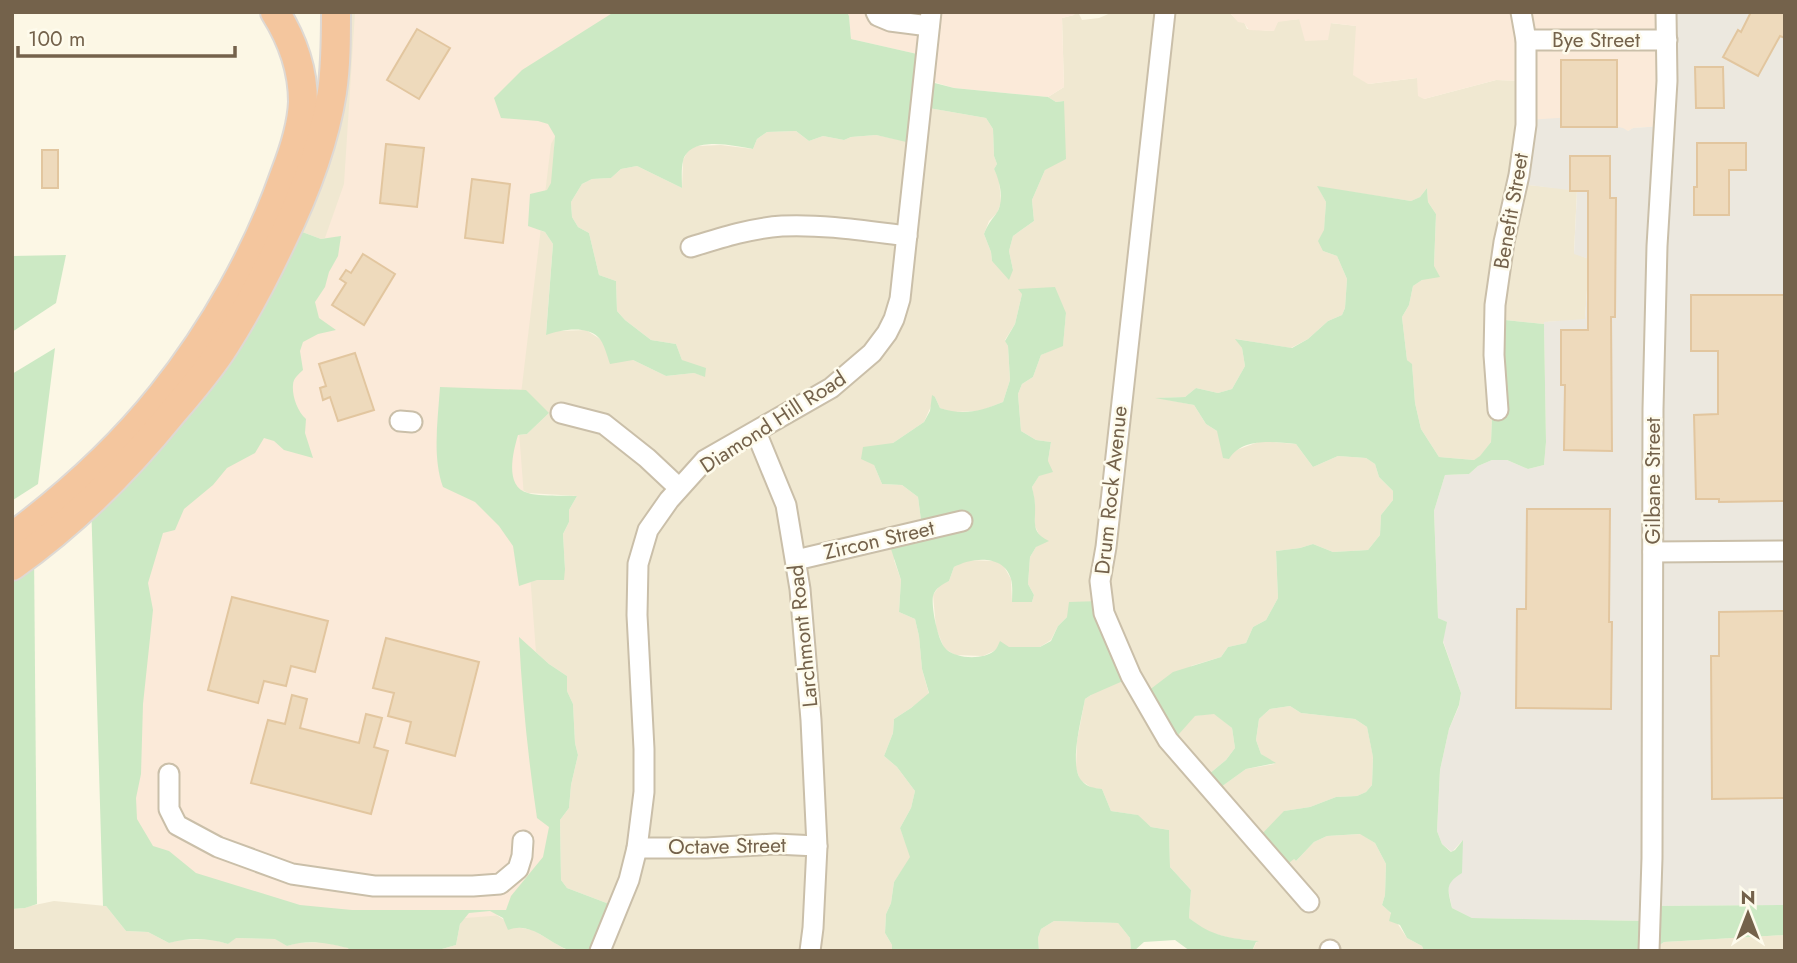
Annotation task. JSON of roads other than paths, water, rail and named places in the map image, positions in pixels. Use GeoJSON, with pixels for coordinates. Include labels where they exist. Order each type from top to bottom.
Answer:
{"type":"FeatureCollection","features":[{"type":"Feature","properties":{"kind":"highway"},"geometry":{"type":"LineString","coordinates":[[12,537],[82,480],[162,396],[210,326],[251,254],[276,200],[295,149],[303,102],[295,51],[288,32],[275,12]]}},
{"type":"Feature","properties":{"kind":"highway"},"geometry":{"type":"LineString","coordinates":[[12,566],[77,513],[152,438],[224,347],[249,306],[292,221],[318,152],[332,93],[336,12]]}},
{"type":"Feature","properties":{"kind":"street"},"geometry":{"type":"LineString","coordinates":[[876,12],[878,16],[890,21],[930,19]]}},
{"type":"Feature","properties":{"kind":"street","name":"Drum Rock Avenue"},"geometry":{"type":"LineString","coordinates":[[1164,12],[1106,547],[1100,581],[1104,613],[1131,676],[1168,740],[1309,902]]}},
{"type":"Feature","properties":{"kind":"street","name":"Benefit Street"},"geometry":{"type":"LineString","coordinates":[[1498,410],[1494,355],[1496,305],[1504,242],[1519,175],[1526,125],[1526,40],[1521,12]]}},
{"type":"Feature","properties":{"kind":"street","name":"Gilbane Street"},"geometry":{"type":"LineString","coordinates":[[1649,951],[1652,858],[1653,409],[1657,246],[1667,81],[1666,12]]}},
{"type":"Feature","properties":{"kind":"street","name":"Diamond Hill Road"},"geometry":{"type":"LineString","coordinates":[[600,951],[629,880],[637,848],[644,792],[637,615],[638,564],[648,530],[679,488],[705,460],[831,388],[872,353],[887,333],[900,299],[930,19]]}},
{"type":"Feature","properties":{"kind":"street","name":"Bye Street"},"geometry":{"type":"LineString","coordinates":[[1526,40],[1667,40]]}},
{"type":"Feature","properties":{"kind":"street"},"geometry":{"type":"LineString","coordinates":[[691,247],[781,226],[907,236]]}},
{"type":"Feature","properties":{"kind":"street"},"geometry":{"type":"LineString","coordinates":[[561,413],[604,424],[679,488]]}},
{"type":"Feature","properties":{"kind":"street","name":"Larchmont Road"},"geometry":{"type":"LineString","coordinates":[[756,432],[786,505],[800,589],[811,720],[817,846],[810,951]]}},
{"type":"Feature","properties":{"kind":"street","name":"Zircon Street"},"geometry":{"type":"LineString","coordinates":[[796,560],[962,521]]}},
{"type":"Feature","properties":{"kind":"street"},"geometry":{"type":"LineString","coordinates":[[1653,552],[1785,551]]}},
{"type":"Feature","properties":{"kind":"street"},"geometry":{"type":"LineString","coordinates":[[169,774],[169,809],[177,825],[218,847],[292,874],[374,886],[500,884],[518,869],[523,841]]}},
{"type":"Feature","properties":{"kind":"street","name":"Octave Street"},"geometry":{"type":"LineString","coordinates":[[637,848],[775,844],[817,846]]}}]}
